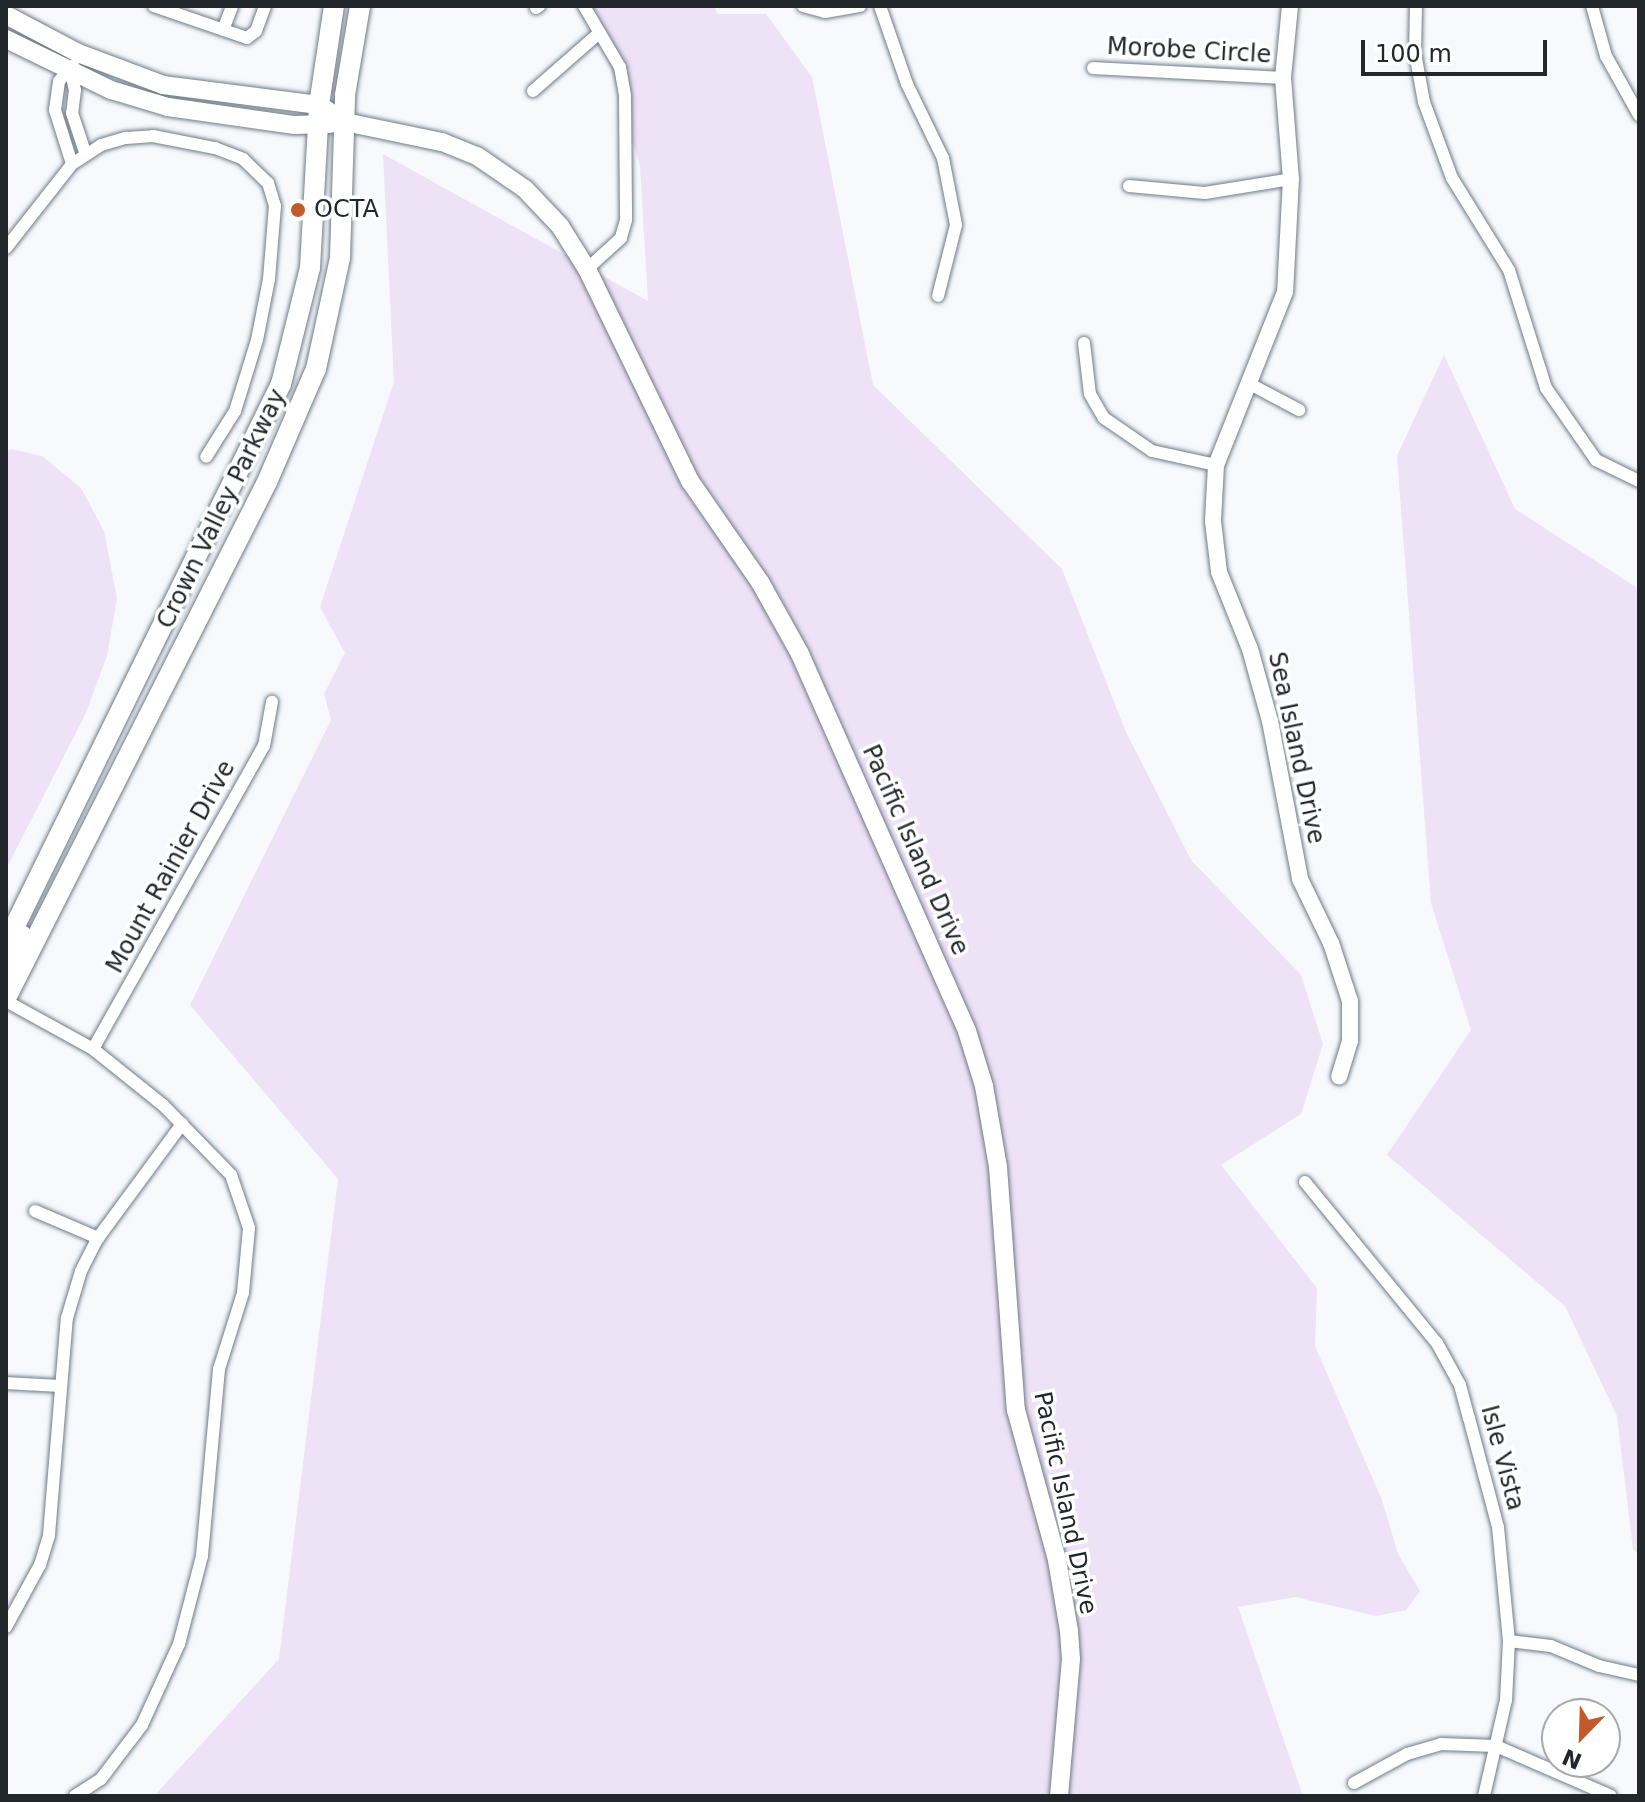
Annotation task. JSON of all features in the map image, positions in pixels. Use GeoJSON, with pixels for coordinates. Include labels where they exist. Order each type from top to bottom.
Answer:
{"type":"FeatureCollection","features":[{"type":"Feature","properties":{"kind":"main road","name":"Crown Valley Parkway"},"geometry":{"type":"LineString","coordinates":[[6,944],[281,384],[310,268],[318,116],[334,6]]}},
{"type":"Feature","properties":{"kind":"main road","name":"Crown Valley Parkway"},"geometry":{"type":"LineString","coordinates":[[6,1000],[260,496],[316,369],[340,258],[345,122],[360,6]]}},
{"type":"Feature","properties":{"kind":"main road"},"geometry":{"type":"LineString","coordinates":[[6,15],[78,53],[190,91],[318,116]]}},
{"type":"Feature","properties":{"kind":"main road"},"geometry":{"type":"LineString","coordinates":[[6,39],[71,73],[168,107],[318,116]]}},
{"type":"Feature","properties":{"kind":"main road","name":"Pacific Island Drive"},"geometry":{"type":"LineString","coordinates":[[318,116],[442,142],[477,156],[525,189],[560,226],[587,269],[684,469],[760,582],[800,654],[967,1031],[984,1086],[998,1167],[1016,1410],[1066,1607],[1071,1659],[1059,1796]]}},
{"type":"Feature","properties":{"kind":"main road"},"geometry":{"type":"LineString","coordinates":[[6,963],[35,910],[32,895]]}},
{"type":"Feature","properties":{"kind":"street"},"geometry":{"type":"LineString","coordinates":[[154,6],[247,38],[256,31],[265,6]]}},
{"type":"Feature","properties":{"kind":"street"},"geometry":{"type":"LineString","coordinates":[[223,30],[232,6]]}},
{"type":"Feature","properties":{"kind":"street"},"geometry":{"type":"LineString","coordinates":[[584,6],[620,67],[625,96],[626,220],[621,238],[587,269]]}},
{"type":"Feature","properties":{"kind":"street"},"geometry":{"type":"LineString","coordinates":[[803,6],[825,12],[860,6]]}},
{"type":"Feature","properties":{"kind":"street"},"geometry":{"type":"LineString","coordinates":[[880,6],[907,84],[943,158],[956,225],[938,296]]}},
{"type":"Feature","properties":{"kind":"street","name":"Sea Island Drive"},"geometry":{"type":"LineString","coordinates":[[1290,6],[1283,78],[1291,179],[1285,292],[1216,465],[1213,521],[1219,572],[1250,649],[1266,706],[1300,879],[1331,943],[1350,1001],[1350,1041],[1339,1076]]}},
{"type":"Feature","properties":{"kind":"street"},"geometry":{"type":"LineString","coordinates":[[1416,6],[1416,66],[1445,161],[1509,270],[1551,398],[1596,460],[1625,477],[1639,481]]}},
{"type":"Feature","properties":{"kind":"street"},"geometry":{"type":"LineString","coordinates":[[1592,6],[1606,56],[1639,115]]}},
{"type":"Feature","properties":{"kind":"street"},"geometry":{"type":"LineString","coordinates":[[533,91],[598,34]]}},
{"type":"Feature","properties":{"kind":"street"},"geometry":{"type":"LineString","coordinates":[[78,53],[71,73],[76,128],[86,155]]}},
{"type":"Feature","properties":{"kind":"street","name":"Morobe Circle"},"geometry":{"type":"LineString","coordinates":[[1093,68],[1283,78]]}},
{"type":"Feature","properties":{"kind":"street"},"geometry":{"type":"LineString","coordinates":[[71,73],[56,87],[59,134],[72,164]]}},
{"type":"Feature","properties":{"kind":"street"},"geometry":{"type":"LineString","coordinates":[[59,134],[76,128]]}},
{"type":"Feature","properties":{"kind":"street"},"geometry":{"type":"LineString","coordinates":[[6,248],[72,164],[126,138],[184,140],[243,159],[268,183],[275,206],[269,279],[257,340],[235,411],[206,457]]}},
{"type":"Feature","properties":{"kind":"street"},"geometry":{"type":"LineString","coordinates":[[1129,186],[1205,193],[1291,179]]}},
{"type":"Feature","properties":{"kind":"street"},"geometry":{"type":"LineString","coordinates":[[1084,343],[1090,394],[1104,418],[1152,451],[1216,465]]}},
{"type":"Feature","properties":{"kind":"street"},"geometry":{"type":"LineString","coordinates":[[1248,383],[1299,410]]}},
{"type":"Feature","properties":{"kind":"street","name":"Mount Rainier Drive"},"geometry":{"type":"LineString","coordinates":[[93,1049],[264,746],[272,702]]}},
{"type":"Feature","properties":{"kind":"street"},"geometry":{"type":"LineString","coordinates":[[6,1000],[93,1049],[182,1124],[234,1180],[250,1239],[243,1293],[219,1369],[202,1556],[179,1644],[150,1711],[101,1779],[75,1796]]}},
{"type":"Feature","properties":{"kind":"street"},"geometry":{"type":"LineString","coordinates":[[6,1627],[40,1565],[49,1535],[67,1318],[98,1238],[182,1124]]}},
{"type":"Feature","properties":{"kind":"street","name":"Isle Vista"},"geometry":{"type":"LineString","coordinates":[[1305,1182],[1437,1343],[1460,1385],[1498,1527],[1509,1641],[1506,1700],[1484,1796]]}},
{"type":"Feature","properties":{"kind":"street"},"geometry":{"type":"LineString","coordinates":[[35,1211],[98,1238]]}},
{"type":"Feature","properties":{"kind":"street"},"geometry":{"type":"LineString","coordinates":[[6,1383],[59,1386]]}},
{"type":"Feature","properties":{"kind":"street"},"geometry":{"type":"LineString","coordinates":[[1509,1641],[1551,1646],[1599,1666],[1639,1675]]}},
{"type":"Feature","properties":{"kind":"street"},"geometry":{"type":"LineString","coordinates":[[1354,1783],[1407,1754],[1441,1744],[1496,1746],[1611,1796]]}},
{"type":"Feature","properties":{"kind":"shaded area"},"geometry":{"type":"Polygon","coordinates":[[[592,6],[713,6],[718,14],[766,14],[812,77],[873,385],[1062,569],[1125,730],[1191,860],[1301,975],[1323,1044],[1301,1114],[1221,1165],[1317,1288],[1315,1346],[1382,1500],[1398,1554],[1420,1591],[1406,1610],[1376,1616],[1295,1597],[1238,1607],[1303,1796],[154,1796],[279,1659],[338,1179],[190,1005],[331,720],[324,694],[345,653],[320,607],[394,382],[383,154],[648,301],[640,166],[592,6]]]}},
{"type":"Feature","properties":{"kind":"shaded area"},"geometry":{"type":"Polygon","coordinates":[[[1444,355],[1515,509],[1639,589],[1639,1555],[1633,1549],[1617,1416],[1565,1306],[1387,1155],[1471,1030],[1431,903],[1397,456],[1444,355]]]}},
{"type":"Feature","properties":{"kind":"shaded area"},"geometry":{"type":"Polygon","coordinates":[[[11,449],[42,456],[81,488],[104,531],[117,598],[107,656],[85,715],[6,869],[6,452],[11,449]]]}},
{"type":"Feature","properties":{"kind":"place","name":"OCTA"},"geometry":{"type":"Point","coordinates":[298,210]}}]}
